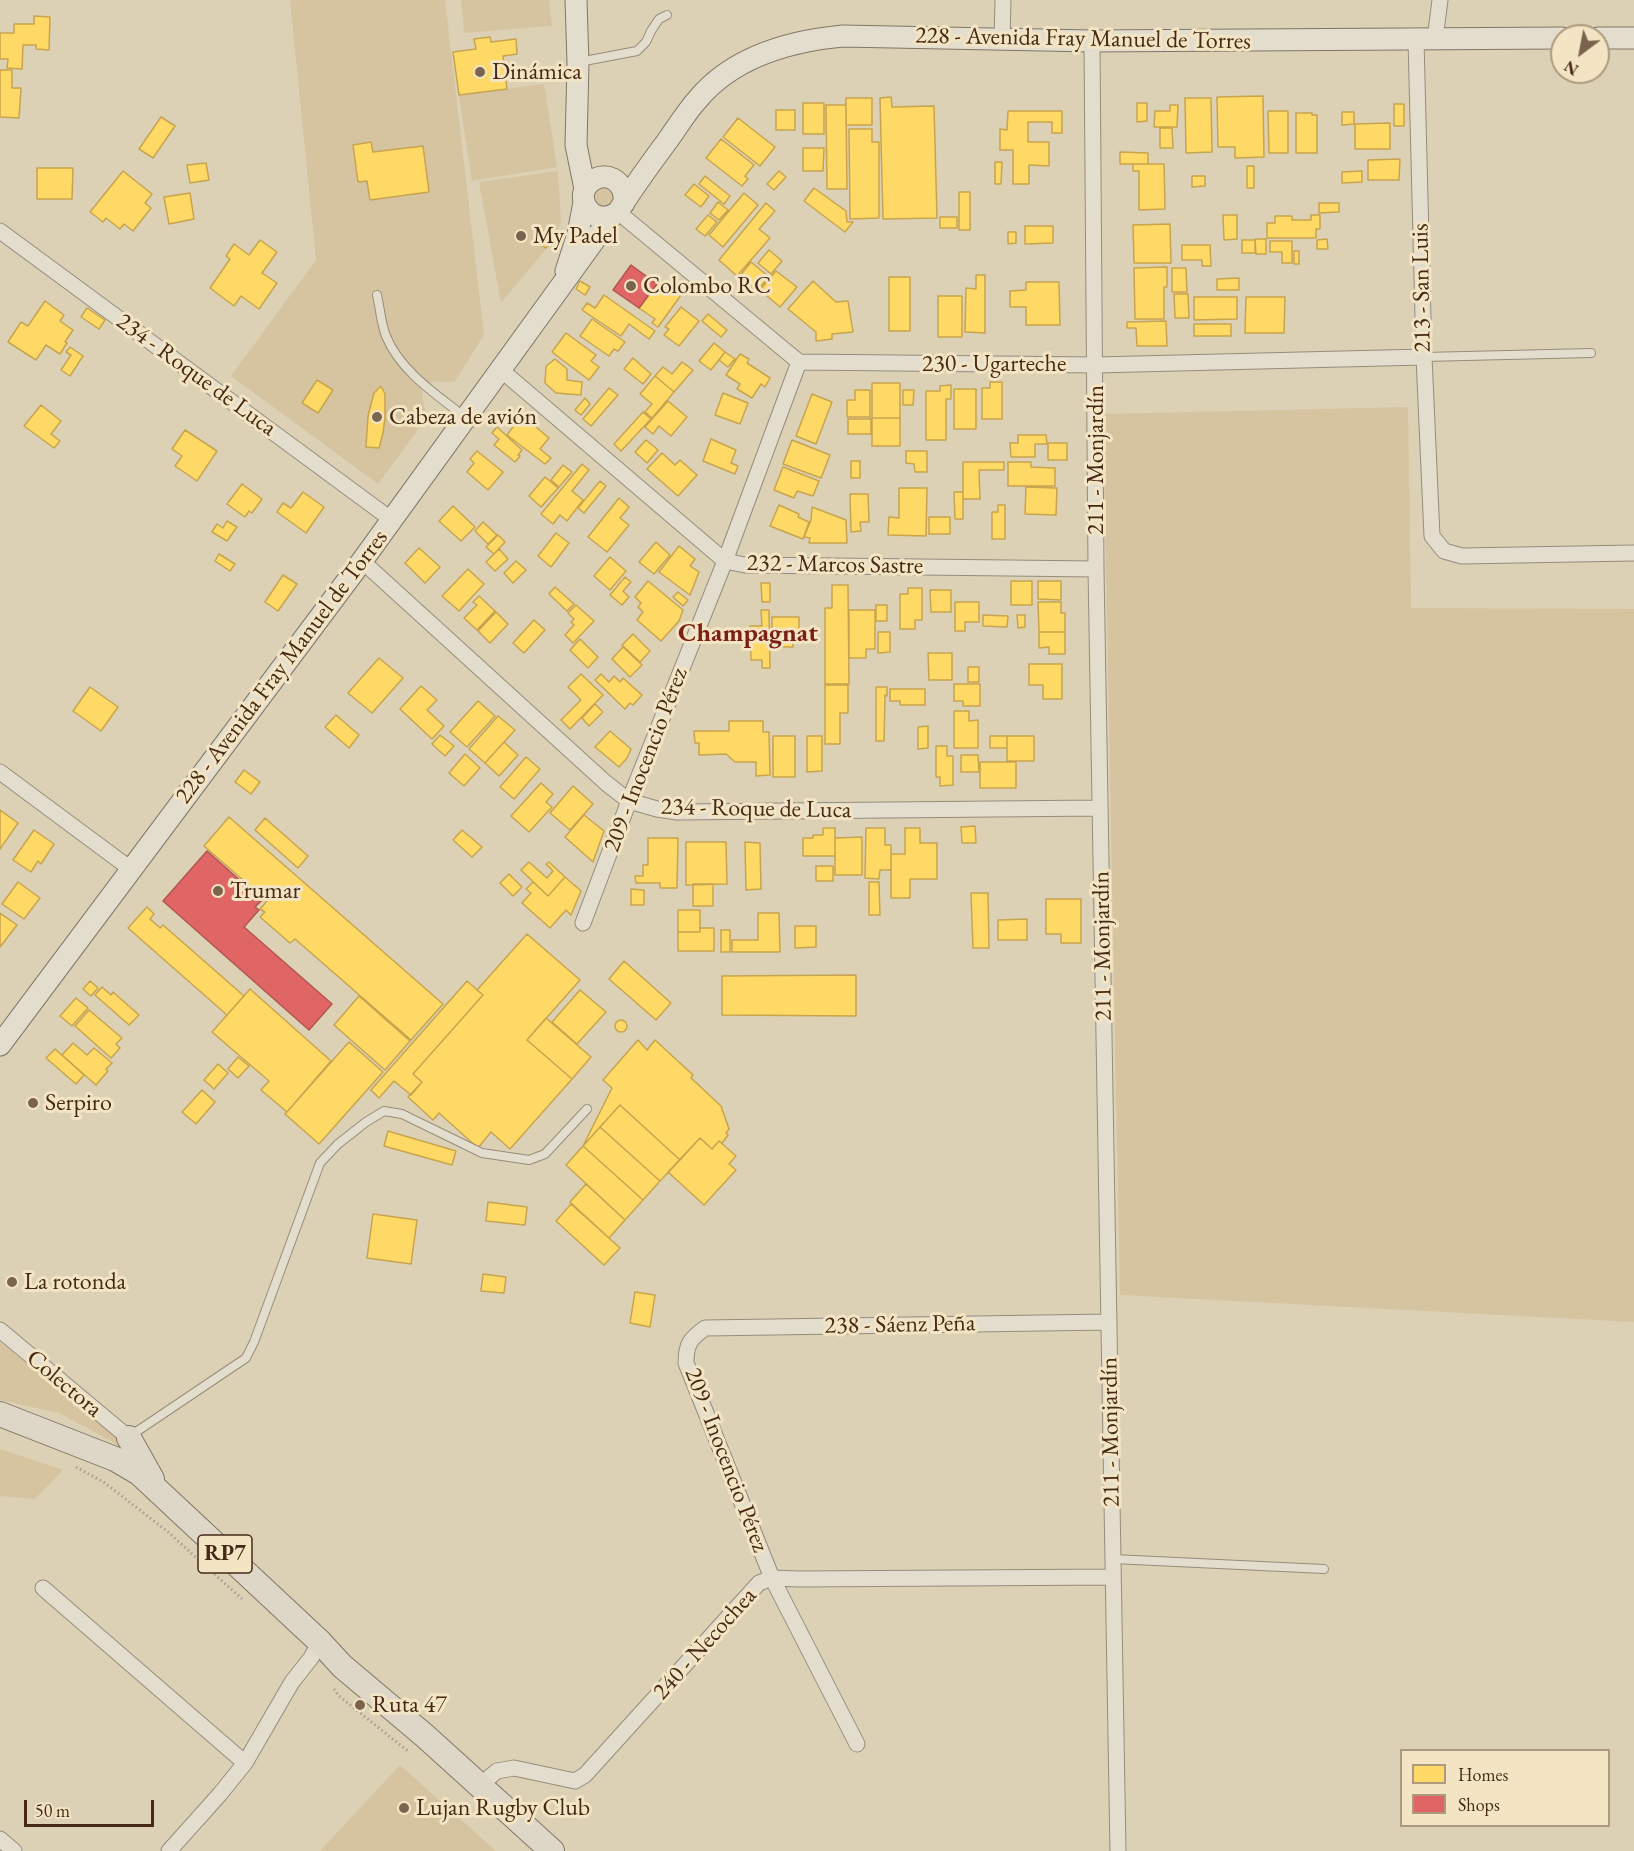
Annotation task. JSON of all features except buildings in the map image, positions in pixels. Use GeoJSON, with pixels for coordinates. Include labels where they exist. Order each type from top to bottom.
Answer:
{"type":"FeatureCollection","features":[{"type":"Feature","properties":{"kind":"main road"},"geometry":{"type":"LineString","coordinates":[[576,0],[578,63],[576,145],[584,196],[591,213],[604,218],[618,211],[624,197],[621,185],[587,161],[576,145]]}},
{"type":"Feature","properties":{"kind":"main road","name":"228 - Avenida Fray Manuel de Torres"},"geometry":{"type":"LineString","coordinates":[[0,1045],[362,561],[699,98],[741,63],[773,49],[818,38],[843,36],[1092,41],[1550,38]]}},
{"type":"Feature","properties":{"kind":"main road"},"geometry":{"type":"LineString","coordinates":[[1610,38],[1634,38]]}},
{"type":"Feature","properties":{"kind":"main road","name":"228 - Avenida Fray Manuel de Torres"},"geometry":{"type":"LineString","coordinates":[[607,177],[617,178],[652,161]]}},
{"type":"Feature","properties":{"kind":"main road"},"geometry":{"type":"LineString","coordinates":[[584,196],[593,180],[607,177]]}},
{"type":"Feature","properties":{"kind":"main road","name":"228 - Avenida Fray Manuel de Torres"},"geometry":{"type":"LineString","coordinates":[[561,287],[578,234],[584,196]]}},
{"type":"Feature","properties":{"kind":"main road","name":"RP7"},"geometry":{"type":"LineString","coordinates":[[0,1414],[115,1460],[139,1473],[320,1642],[342,1666],[425,1736],[552,1851]]}},
{"type":"Feature","properties":{"kind":"main road"},"geometry":{"type":"LineString","coordinates":[[129,1437],[161,1494]]}},
{"type":"Feature","properties":{"kind":"street"},"geometry":{"type":"LineString","coordinates":[[1002,39],[1003,0]]}},
{"type":"Feature","properties":{"kind":"street","name":"213 - San Luis"},"geometry":{"type":"LineString","coordinates":[[1440,0],[1426,39],[1424,357],[1432,536],[1444,551],[1462,556],[1634,553]]}},
{"type":"Feature","properties":{"kind":"street","name":"211 - Monjardín"},"geometry":{"type":"LineString","coordinates":[[1092,41],[1096,569],[1118,1851]]}},
{"type":"Feature","properties":{"kind":"street"},"geometry":{"type":"LineString","coordinates":[[618,211],[799,362]]}},
{"type":"Feature","properties":{"kind":"street","name":"234 - Roque de Luca"},"geometry":{"type":"LineString","coordinates":[[0,231],[392,520]]}},
{"type":"Feature","properties":{"kind":"street","name":"230 - Ugarteche"},"geometry":{"type":"LineString","coordinates":[[799,362],[1096,365],[1424,357]]}},
{"type":"Feature","properties":{"kind":"street","name":"209 - Inocencio Pérez"},"geometry":{"type":"LineString","coordinates":[[583,923],[725,561],[799,362]]}},
{"type":"Feature","properties":{"kind":"street","name":"232 - Marcos Sastre"},"geometry":{"type":"LineString","coordinates":[[501,370],[725,561],[745,565],[1096,569]]}},
{"type":"Feature","properties":{"kind":"street","name":"234 - Roque de Luca"},"geometry":{"type":"LineString","coordinates":[[362,561],[606,783],[629,801],[677,812],[1100,808]]}},
{"type":"Feature","properties":{"kind":"street"},"geometry":{"type":"LineString","coordinates":[[0,772],[132,870]]}},
{"type":"Feature","properties":{"kind":"street","name":"238 - Sáenz Peña"},"geometry":{"type":"LineString","coordinates":[[694,1336],[705,1328],[1109,1322]]}},
{"type":"Feature","properties":{"kind":"street","name":"Colectora"},"geometry":{"type":"LineString","coordinates":[[0,1330],[129,1437]]}},
{"type":"Feature","properties":{"kind":"street","name":"209 - Inocencio Pérez"},"geometry":{"type":"LineString","coordinates":[[694,1336],[686,1348],[686,1363],[772,1578],[857,1744]]}},
{"type":"Feature","properties":{"kind":"street","name":"240 - Necochea"},"geometry":{"type":"LineString","coordinates":[[479,1786],[496,1771],[514,1768],[574,1781],[585,1775],[759,1583],[772,1578],[1113,1577]]}},
{"type":"Feature","properties":{"kind":"street"},"geometry":{"type":"LineString","coordinates":[[43,1588],[245,1763]]}},
{"type":"Feature","properties":{"kind":"street"},"geometry":{"type":"LineString","coordinates":[[169,1851],[245,1763],[292,1682],[320,1642]]}},
{"type":"Feature","properties":{"kind":"street"},"geometry":{"type":"LineString","coordinates":[[0,1839],[14,1851]]}},
{"type":"Feature","properties":{"kind":"lane"},"geometry":{"type":"LineString","coordinates":[[578,63],[638,51],[659,19],[667,15]]}},
{"type":"Feature","properties":{"kind":"lane"},"geometry":{"type":"LineString","coordinates":[[377,295],[386,336],[400,360],[424,385],[466,418]]}},
{"type":"Feature","properties":{"kind":"lane"},"geometry":{"type":"LineString","coordinates":[[1424,357],[1591,353]]}},
{"type":"Feature","properties":{"kind":"lane"},"geometry":{"type":"LineString","coordinates":[[129,1437],[246,1358],[254,1342],[320,1163],[338,1144],[366,1122],[384,1111],[402,1114],[482,1153],[529,1160],[545,1154],[587,1109]]}},
{"type":"Feature","properties":{"kind":"lane"},"geometry":{"type":"LineString","coordinates":[[1113,1559],[1324,1569]]}},
{"type":"Feature","properties":{"kind":"path"},"geometry":{"type":"LineString","coordinates":[[67,1463],[105,1483],[140,1510],[168,1532],[244,1602]]}},
{"type":"Feature","properties":{"kind":"path"},"geometry":{"type":"LineString","coordinates":[[334,1688],[339,1696],[416,1757]]}},
{"type":"Feature","properties":{"kind":"shaded area"},"geometry":{"type":"Polygon","coordinates":[[[290,0],[445,0],[484,335],[455,381],[433,382],[424,385],[426,419],[378,484],[231,376],[316,260],[290,0]]]}},
{"type":"Feature","properties":{"kind":"shaded area"},"geometry":{"type":"Polygon","coordinates":[[[461,0],[549,0],[552,26],[464,33],[461,0]]]}},
{"type":"Feature","properties":{"kind":"shaded area"},"geometry":{"type":"Polygon","coordinates":[[[544,84],[557,167],[472,181],[459,95],[544,84]]]}},
{"type":"Feature","properties":{"kind":"shaded area","name":"My Padel"},"geometry":{"type":"Polygon","coordinates":[[[558,171],[561,223],[546,249],[501,303],[479,182],[558,171]]]}},
{"type":"Feature","properties":{"kind":"shaded area"},"geometry":{"type":"Polygon","coordinates":[[[607,184],[618,194],[608,211],[591,202],[594,188],[607,184]]]}},
{"type":"Feature","properties":{"kind":"shaded area"},"geometry":{"type":"Polygon","coordinates":[[[1408,407],[1411,608],[1634,609],[1634,1322],[1120,1295],[1103,414],[1408,407]]]}},
{"type":"Feature","properties":{"kind":"shaded area"},"geometry":{"type":"Polygon","coordinates":[[[0,1342],[127,1445],[118,1446],[59,1413],[0,1400],[0,1342]]]}},
{"type":"Feature","properties":{"kind":"shaded area"},"geometry":{"type":"Polygon","coordinates":[[[0,1449],[63,1470],[35,1499],[0,1496],[0,1449]]]}},
{"type":"Feature","properties":{"kind":"shaded area","name":"Lujan Rugby Club"},"geometry":{"type":"Polygon","coordinates":[[[400,1765],[496,1851],[320,1851],[400,1765]]]}},
{"type":"Feature","properties":{"kind":"place","name":"Dinámica"},"geometry":{"type":"Point","coordinates":[480,72]}},
{"type":"Feature","properties":{"kind":"place","name":"My Padel"},"geometry":{"type":"Point","coordinates":[521,236]}},
{"type":"Feature","properties":{"kind":"place","name":"Colombo RC"},"geometry":{"type":"Point","coordinates":[631,286]}},
{"type":"Feature","properties":{"kind":"place","name":"Cabeza de avión"},"geometry":{"type":"Point","coordinates":[377,417]}},
{"type":"Feature","properties":{"kind":"place","name":"Trumar"},"geometry":{"type":"Point","coordinates":[218,891]}},
{"type":"Feature","properties":{"kind":"place","name":"Serpiro"},"geometry":{"type":"Point","coordinates":[33,1103]}},
{"type":"Feature","properties":{"kind":"place","name":"La rotonda"},"geometry":{"type":"Point","coordinates":[12,1282]}},
{"type":"Feature","properties":{"kind":"place","name":"Ruta 47"},"geometry":{"type":"Point","coordinates":[360,1705]}},
{"type":"Feature","properties":{"kind":"place","name":"Lujan Rugby Club"},"geometry":{"type":"Point","coordinates":[404,1808]}},
{"type":"Feature","properties":{"kind":"district","name":"Champagnat"},"geometry":{"type":"Point","coordinates":[748,634]}}]}
